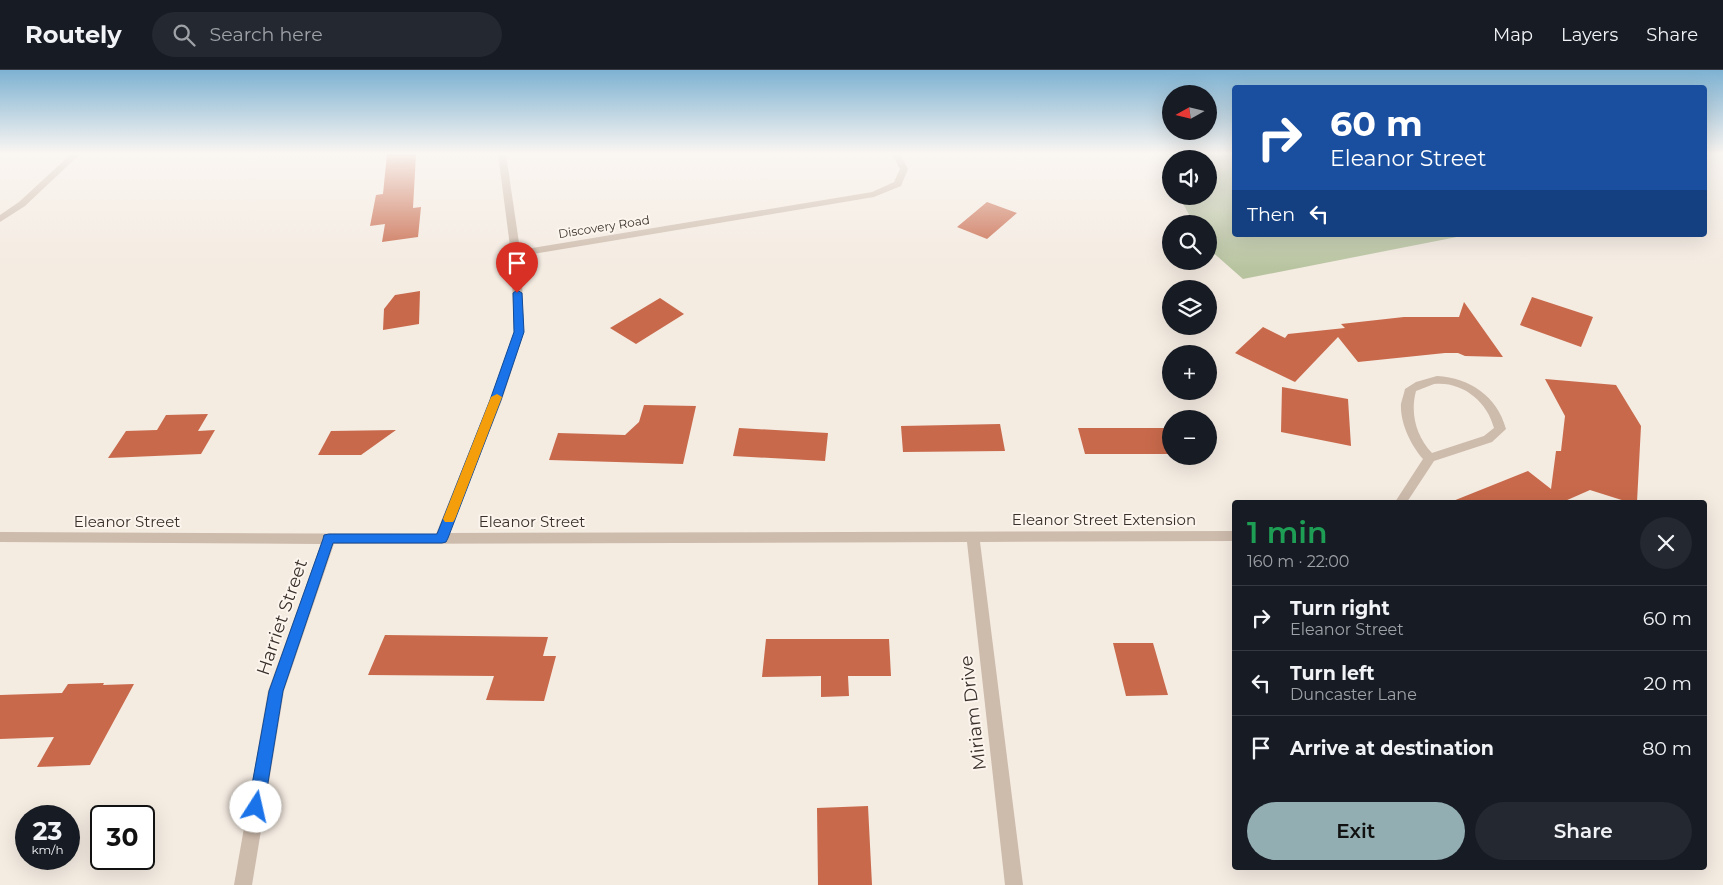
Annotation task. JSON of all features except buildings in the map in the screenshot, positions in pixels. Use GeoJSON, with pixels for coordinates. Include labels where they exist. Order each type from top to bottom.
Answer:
{"type":"FeatureCollection","features":[{"type":"Feature","properties":{"kind":"street"},"geometry":{"type":"LineString","coordinates":[[0,219],[22,204],[35,192]]}},
{"type":"Feature","properties":{"kind":"street"},"geometry":{"type":"LineString","coordinates":[[442,538],[496,400],[519,332],[516,254],[507,192]]}},
{"type":"Feature","properties":{"kind":"street","name":"Discovery Road"},"geometry":{"type":"LineString","coordinates":[[516,254],[879,192]]}},
{"type":"Feature","properties":{"kind":"street"},"geometry":{"type":"LineString","coordinates":[[1402,500],[1430,458],[1488,439],[1500,429],[1498,416],[1491,404],[1471,390],[1454,382],[1436,380],[1411,389],[1406,407],[1412,431],[1421,450],[1430,458]]}},
{"type":"Feature","properties":{"kind":"street","name":"Eleanor Street Extension"},"geometry":{"type":"LineString","coordinates":[[974,537],[1232,536]]}},
{"type":"Feature","properties":{"kind":"street","name":"Eleanor Street"},"geometry":{"type":"LineString","coordinates":[[0,537],[329,539],[974,537]]}},
{"type":"Feature","properties":{"kind":"street","name":"Miriam Drive"},"geometry":{"type":"LineString","coordinates":[[974,537],[1014,885]]}},
{"type":"Feature","properties":{"kind":"street","name":"Harriet Street"},"geometry":{"type":"LineString","coordinates":[[243,885],[276,691],[329,539]]}},
{"type":"Feature","properties":{"kind":"green space"},"geometry":{"type":"Polygon","coordinates":[[[1217,192],[1232,192],[1232,237],[1457,237],[1243,279],[1217,256],[1217,215],[1189,215],[1184,205],[1217,205],[1217,192]]]}},
{"type":"Feature","properties":{"kind":"slow traffic"},"geometry":{"type":"LineString","coordinates":[[449,519],[497,397]]}},
{"type":"Feature","properties":{"kind":"route"},"geometry":{"type":"LineString","coordinates":[[256,807],[276,691],[329,539],[442,538],[496,400],[519,332],[517,293]]}}]}
